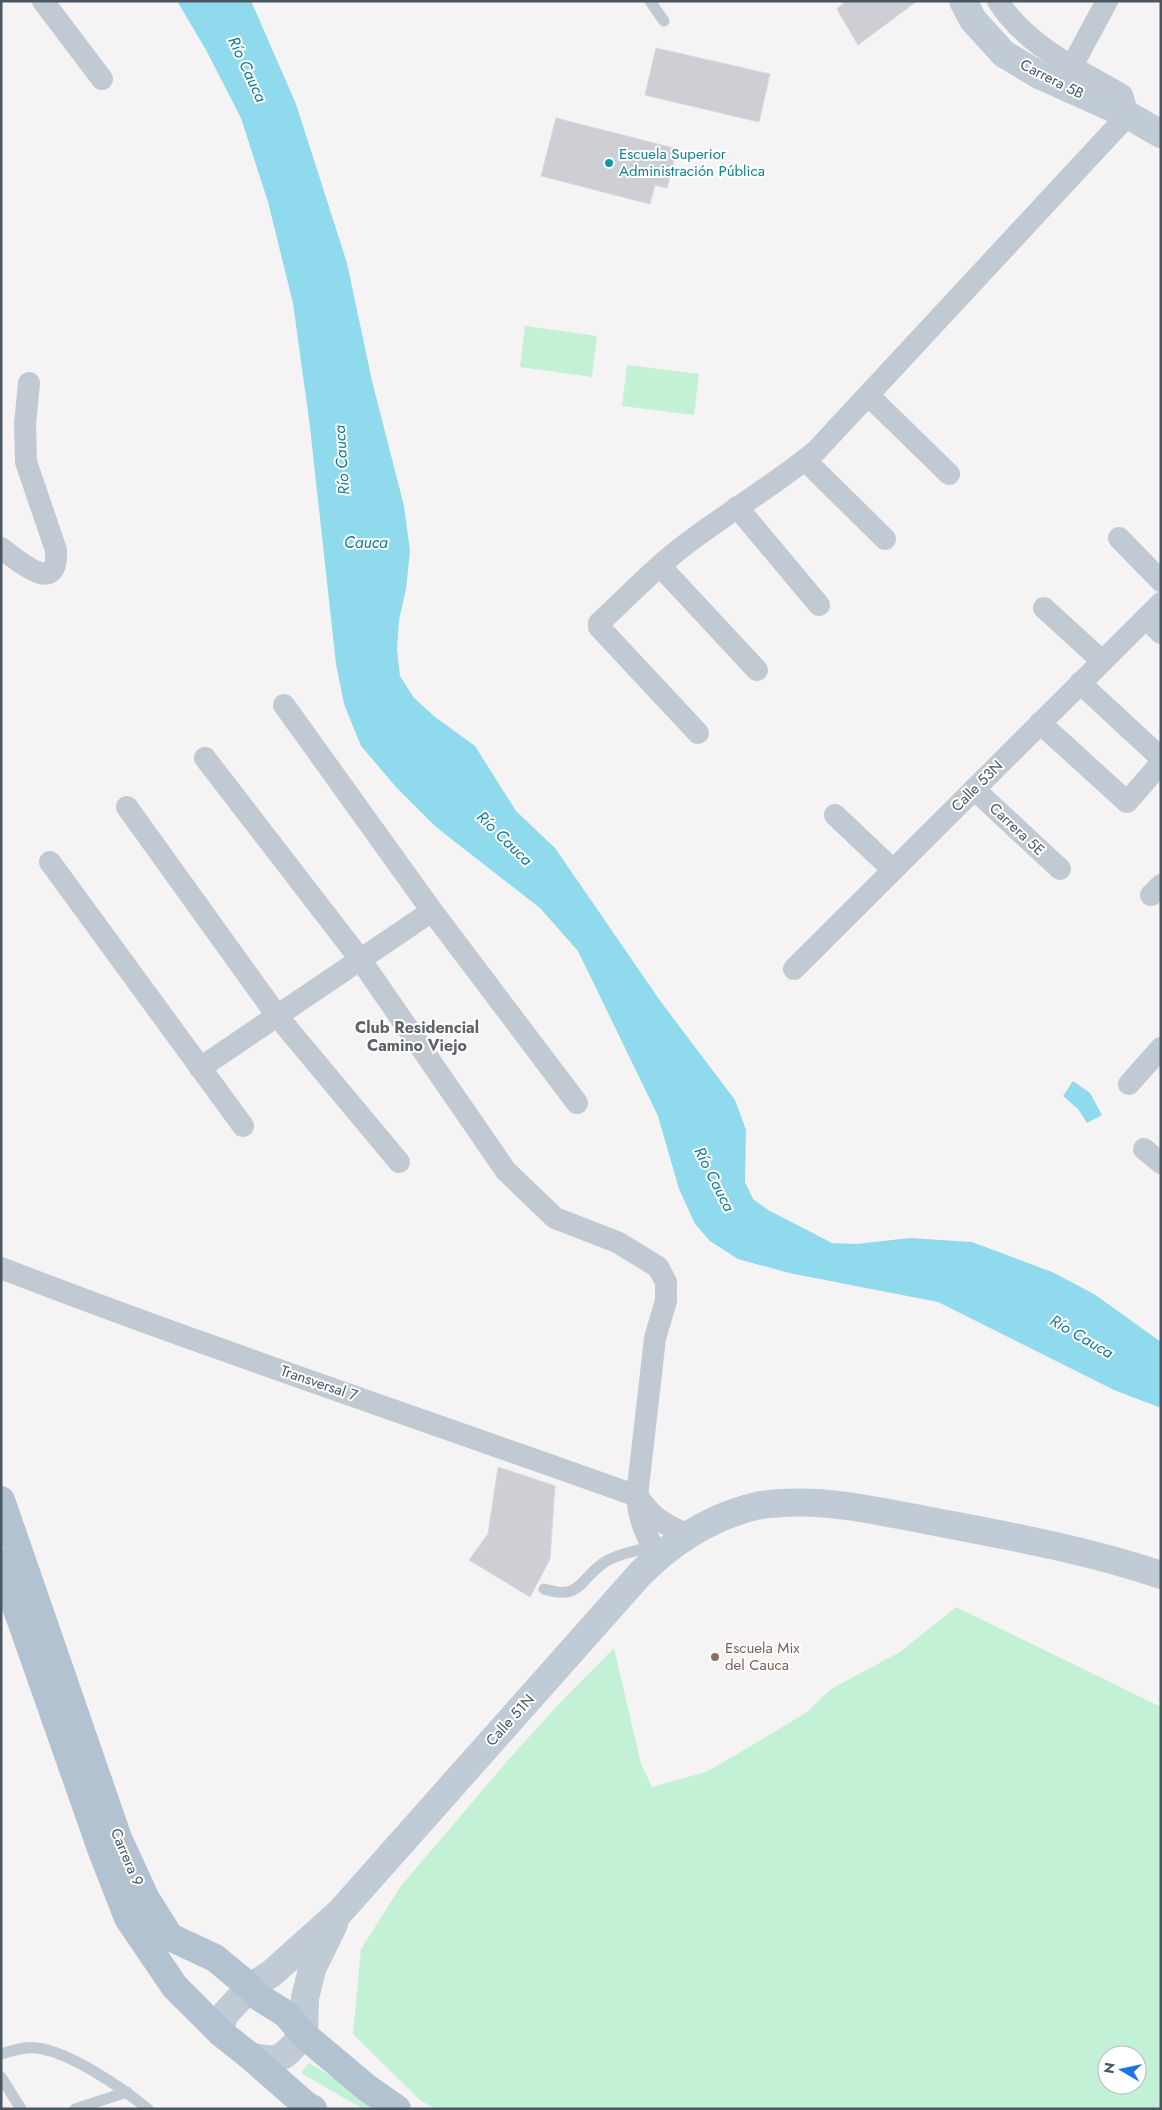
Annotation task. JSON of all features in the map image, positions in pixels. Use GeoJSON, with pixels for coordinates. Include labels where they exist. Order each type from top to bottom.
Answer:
{"type":"FeatureCollection","features":[{"type":"Feature","properties":{"kind":"main road","name":"Carrera 5B"},"geometry":{"type":"LineString","coordinates":[[963,1],[973,20],[1004,54],[1039,75],[1128,115],[1161,134]]}},
{"type":"Feature","properties":{"kind":"main road","name":"Carrera 9"},"geometry":{"type":"LineString","coordinates":[[1,1500],[118,1838],[146,1899],[170,1937],[260,1980],[259,1998],[286,2014],[304,2034],[367,2088],[397,2109]]}},
{"type":"Feature","properties":{"kind":"main road","name":"Calle 51N"},"geometry":{"type":"LineString","coordinates":[[221,2033],[220,2028],[225,2014],[260,1980],[340,1912],[640,1574],[656,1552],[722,1516],[758,1505],[808,1502],[860,1508],[1046,1542],[1161,1575]]}},
{"type":"Feature","properties":{"kind":"main road","name":"Carrera 9"},"geometry":{"type":"LineString","coordinates":[[1,1564],[102,1854],[128,1918],[175,1987],[221,2033],[307,2106],[313,2109]]}},
{"type":"Feature","properties":{"kind":"main road","name":"Calle 51N"},"geometry":{"type":"LineString","coordinates":[[304,2034],[305,1998],[312,1969],[340,1912]]}},
{"type":"Feature","properties":{"kind":"main road"},"geometry":{"type":"LineString","coordinates":[[260,1980],[305,1998]]}},
{"type":"Feature","properties":{"kind":"main road"},"geometry":{"type":"LineString","coordinates":[[250,2056],[268,2060],[283,2058],[304,2034]]}},
{"type":"Feature","properties":{"kind":"street"},"geometry":{"type":"LineString","coordinates":[[43,1],[102,79]]}},
{"type":"Feature","properties":{"kind":"street"},"geometry":{"type":"LineString","coordinates":[[698,733],[600,627],[599,623],[660,566],[737,507],[816,451],[1128,115],[1122,95],[1036,43],[1006,14],[998,1]]}},
{"type":"Feature","properties":{"kind":"street"},"geometry":{"type":"LineString","coordinates":[[1072,66],[1107,1]]}},
{"type":"Feature","properties":{"kind":"street"},"geometry":{"type":"LineString","coordinates":[[1,548],[38,574],[48,573],[54,568],[56,550],[26,462],[24,424],[29,383]]}},
{"type":"Feature","properties":{"kind":"street"},"geometry":{"type":"LineString","coordinates":[[868,395],[949,474]]}},
{"type":"Feature","properties":{"kind":"street"},"geometry":{"type":"LineString","coordinates":[[805,460],[885,539]]}},
{"type":"Feature","properties":{"kind":"street"},"geometry":{"type":"LineString","coordinates":[[737,507],[819,604]]}},
{"type":"Feature","properties":{"kind":"street"},"geometry":{"type":"LineString","coordinates":[[1119,538],[1161,582]]}},
{"type":"Feature","properties":{"kind":"street"},"geometry":{"type":"LineString","coordinates":[[660,566],[757,670]]}},
{"type":"Feature","properties":{"kind":"street"},"geometry":{"type":"LineString","coordinates":[[1044,608],[1102,661]]}},
{"type":"Feature","properties":{"kind":"street","name":"Calle 53N"},"geometry":{"type":"LineString","coordinates":[[794,969],[1102,661],[1156,618]]}},
{"type":"Feature","properties":{"kind":"street"},"geometry":{"type":"LineString","coordinates":[[1080,683],[1161,758]]}},
{"type":"Feature","properties":{"kind":"street"},"geometry":{"type":"LineString","coordinates":[[284,705],[432,911],[577,1103]]}},
{"type":"Feature","properties":{"kind":"street"},"geometry":{"type":"LineString","coordinates":[[1040,723],[1127,802],[1161,763]]}},
{"type":"Feature","properties":{"kind":"street"},"geometry":{"type":"LineString","coordinates":[[205,758],[360,959],[506,1171],[555,1218],[617,1242],[658,1267],[666,1282],[666,1301],[655,1338],[637,1496],[639,1514],[645,1534],[656,1552]]}},
{"type":"Feature","properties":{"kind":"street","name":"Carrera 5E"},"geometry":{"type":"LineString","coordinates":[[974,789],[1060,870]]}},
{"type":"Feature","properties":{"kind":"street"},"geometry":{"type":"LineString","coordinates":[[127,807],[278,1017],[399,1162]]}},
{"type":"Feature","properties":{"kind":"street"},"geometry":{"type":"LineString","coordinates":[[835,815],[894,870]]}},
{"type":"Feature","properties":{"kind":"street"},"geometry":{"type":"LineString","coordinates":[[50,862],[243,1126]]}},
{"type":"Feature","properties":{"kind":"street"},"geometry":{"type":"LineString","coordinates":[[200,1068],[432,911]]}},
{"type":"Feature","properties":{"kind":"street"},"geometry":{"type":"LineString","coordinates":[[1129,1084],[1161,1048]]}},
{"type":"Feature","properties":{"kind":"street","name":"Transversal 7"},"geometry":{"type":"LineString","coordinates":[[1,1268],[199,1342],[637,1496]]}},
{"type":"Feature","properties":{"kind":"street"},"geometry":{"type":"LineString","coordinates":[[637,1496],[652,1516],[686,1534]]}},
{"type":"Feature","properties":{"kind":"lane"},"geometry":{"type":"LineString","coordinates":[[650,1],[664,21]]}},
{"type":"Feature","properties":{"kind":"lane"},"geometry":{"type":"LineString","coordinates":[[544,1589],[556,1593],[578,1589],[602,1564],[620,1555],[656,1552]]}},
{"type":"Feature","properties":{"kind":"lane"},"geometry":{"type":"LineString","coordinates":[[1,2054],[21,2049],[36,2048],[68,2058],[127,2092],[145,2108]]}},
{"type":"Feature","properties":{"kind":"lane"},"geometry":{"type":"LineString","coordinates":[[1,2077],[21,2109]]}},
{"type":"Feature","properties":{"kind":"lane"},"geometry":{"type":"LineString","coordinates":[[75,2109],[127,2092]]}},
{"type":"Feature","properties":{"kind":"green space"},"geometry":{"type":"Polygon","coordinates":[[[525,326],[597,336],[592,377],[520,367],[525,326]]]}},
{"type":"Feature","properties":{"kind":"green space"},"geometry":{"type":"Polygon","coordinates":[[[627,365],[699,374],[694,415],[622,406],[627,365]]]}},
{"type":"Feature","properties":{"kind":"green space"},"geometry":{"type":"Polygon","coordinates":[[[956,1607],[1161,1707],[1161,2109],[436,2109],[420,2100],[353,2034],[361,1949],[401,1886],[509,1759],[558,1705],[614,1648],[641,1764],[652,1787],[706,1772],[807,1712],[831,1689],[900,1652],[956,1607]]]}},
{"type":"Feature","properties":{"kind":"green space"},"geometry":{"type":"Polygon","coordinates":[[[309,2063],[385,2109],[363,2109],[301,2073],[309,2063]]]}},
{"type":"Feature","properties":{"kind":"water","name":"Cauca"},"geometry":{"type":"Polygon","coordinates":[[[177,1],[251,1],[296,104],[347,263],[372,381],[404,506],[410,551],[406,589],[399,620],[397,649],[400,676],[414,698],[435,717],[475,746],[516,811],[555,848],[661,1002],[735,1100],[746,1130],[745,1182],[753,1199],[768,1210],[832,1243],[856,1244],[910,1238],[972,1242],[1052,1272],[1094,1294],[1161,1342],[1161,1408],[1114,1390],[938,1302],[789,1273],[738,1259],[710,1241],[695,1224],[679,1189],[658,1116],[578,951],[540,908],[436,827],[396,787],[361,746],[344,704],[336,664],[310,427],[293,303],[268,202],[241,118],[206,50],[177,1]]]}},
{"type":"Feature","properties":{"kind":"water"},"geometry":{"type":"Polygon","coordinates":[[[1073,1081],[1090,1093],[1102,1115],[1087,1123],[1078,1109],[1063,1096],[1073,1081]]]}},
{"type":"Feature","properties":{"kind":"building"},"geometry":{"type":"Polygon","coordinates":[[[846,1],[917,1],[858,45],[837,9],[846,1]]]}},
{"type":"Feature","properties":{"kind":"building","name":"Escuela Superior Administración Pública"},"geometry":{"type":"Polygon","coordinates":[[[656,48],[770,74],[759,122],[645,95],[656,48]]]}},
{"type":"Feature","properties":{"kind":"building","name":"Escuela Superior Administración Pública"},"geometry":{"type":"Polygon","coordinates":[[[556,118],[677,149],[667,188],[655,185],[650,204],[541,176],[556,118]]]}},
{"type":"Feature","properties":{"kind":"building"},"geometry":{"type":"Polygon","coordinates":[[[498,1467],[555,1486],[550,1559],[530,1597],[469,1560],[488,1534],[498,1467]]]}},
{"type":"Feature","properties":{"kind":"place","name":"Escuela Superior Administración Pública"},"geometry":{"type":"Point","coordinates":[609,163]}},
{"type":"Feature","properties":{"kind":"place","name":"Escuela Mix del Cauca"},"geometry":{"type":"Point","coordinates":[715,1657]}},
{"type":"Feature","properties":{"kind":"district","name":"Club Residencial Camino Viejo"},"geometry":{"type":"Point","coordinates":[417,1036]}},
{"type":"Feature","properties":{"kind":"water label","name":"Río Cauca"},"geometry":{"type":"Point","coordinates":[248,69]}},
{"type":"Feature","properties":{"kind":"water label","name":"Río Cauca"},"geometry":{"type":"Point","coordinates":[341,460]}},
{"type":"Feature","properties":{"kind":"water label","name":"Río Cauca"},"geometry":{"type":"Point","coordinates":[505,838]}},
{"type":"Feature","properties":{"kind":"water label","name":"Río Cauca"},"geometry":{"type":"Point","coordinates":[715,1179]}},
{"type":"Feature","properties":{"kind":"water label","name":"Río Cauca"},"geometry":{"type":"Point","coordinates":[1082,1336]}}]}
